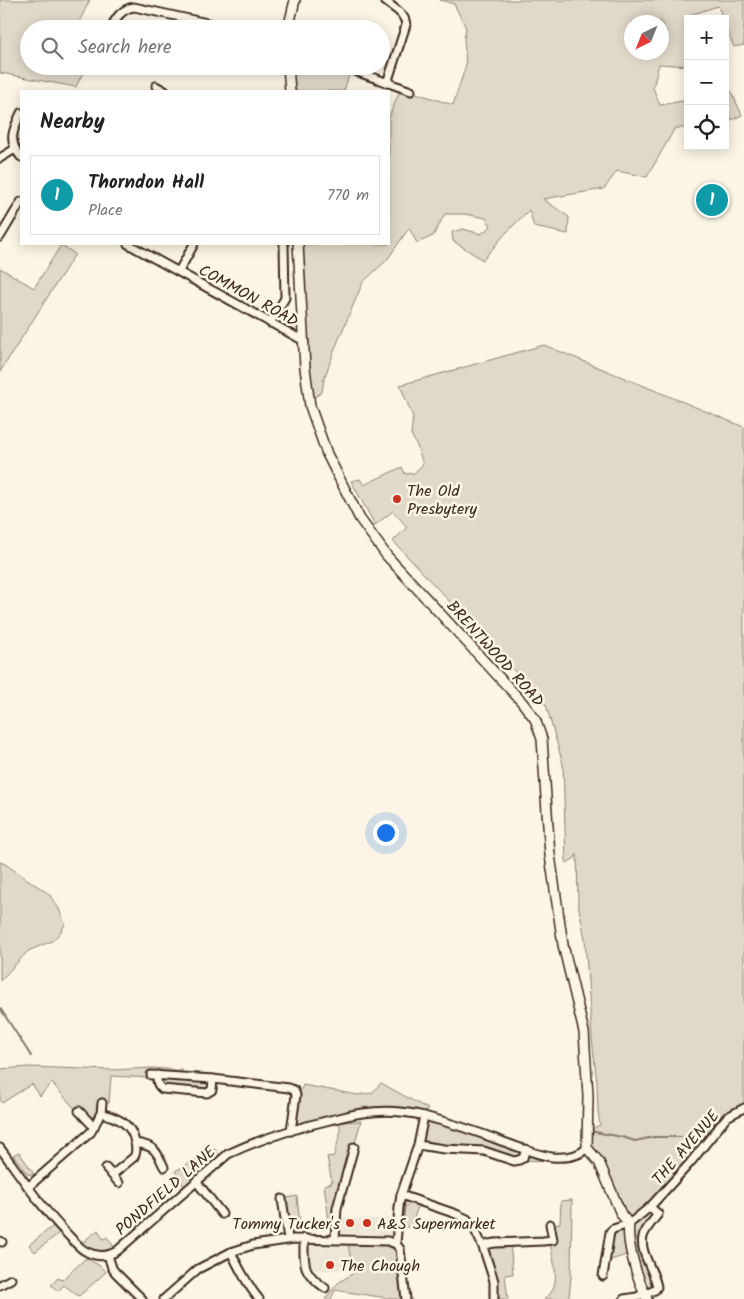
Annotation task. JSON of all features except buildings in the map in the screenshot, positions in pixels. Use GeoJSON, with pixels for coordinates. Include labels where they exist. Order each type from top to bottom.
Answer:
{"type":"FeatureCollection","features":[{"type":"Feature","properties":{"kind":"main road"},"geometry":{"type":"LineString","coordinates":[[290,20],[295,0]]}},
{"type":"Feature","properties":{"kind":"main road"},"geometry":{"type":"LineString","coordinates":[[289,75],[290,90]]}},
{"type":"Feature","properties":{"kind":"main road","name":"BRENTWOOD ROAD"},"geometry":{"type":"LineString","coordinates":[[298,245],[305,368],[310,406],[328,454],[360,519],[387,556],[522,702],[535,719],[542,739],[550,856],[563,945],[584,1032],[588,1096],[587,1148]]}},
{"type":"Feature","properties":{"kind":"main road"},"geometry":{"type":"LineString","coordinates":[[587,1148],[599,1162],[620,1214],[629,1224],[628,1232],[635,1268],[646,1295]]}},
{"type":"Feature","properties":{"kind":"street"},"geometry":{"type":"LineString","coordinates":[[127,0],[127,8]]}},
{"type":"Feature","properties":{"kind":"street"},"geometry":{"type":"LineString","coordinates":[[384,0],[406,19],[406,25],[390,74]]}},
{"type":"Feature","properties":{"kind":"street"},"geometry":{"type":"LineString","coordinates":[[115,20],[121,12],[127,8],[134,7],[194,20]]}},
{"type":"Feature","properties":{"kind":"street"},"geometry":{"type":"LineString","coordinates":[[365,75],[410,91]]}},
{"type":"Feature","properties":{"kind":"street"},"geometry":{"type":"LineString","coordinates":[[387,83],[390,75]]}},
{"type":"Feature","properties":{"kind":"street"},"geometry":{"type":"LineString","coordinates":[[156,86],[163,90]]}},
{"type":"Feature","properties":{"kind":"street"},"geometry":{"type":"LineString","coordinates":[[20,115],[13,132],[15,149],[20,156]]}},
{"type":"Feature","properties":{"kind":"street"},"geometry":{"type":"LineString","coordinates":[[0,158],[15,149]]}},
{"type":"Feature","properties":{"kind":"street"},"geometry":{"type":"LineString","coordinates":[[0,237],[20,204]]}},
{"type":"Feature","properties":{"kind":"street","name":"COMMON ROAD"},"geometry":{"type":"LineString","coordinates":[[130,245],[304,341]]}},
{"type":"Feature","properties":{"kind":"street"},"geometry":{"type":"LineString","coordinates":[[179,271],[193,245]]}},
{"type":"Feature","properties":{"kind":"street"},"geometry":{"type":"LineString","coordinates":[[270,323],[285,298],[284,245]]}},
{"type":"Feature","properties":{"kind":"street"},"geometry":{"type":"LineString","coordinates":[[213,1079],[212,1090],[206,1093],[162,1089],[155,1075],[213,1079],[294,1090],[297,1092],[290,1131]]}},
{"type":"Feature","properties":{"kind":"street"},"geometry":{"type":"LineString","coordinates":[[28,1187],[91,1132],[101,1113],[102,1103]]}},
{"type":"Feature","properties":{"kind":"street","name":"THE AVENUE"},"geometry":{"type":"LineString","coordinates":[[603,1276],[612,1229],[629,1224],[650,1207],[690,1164],[728,1117],[744,1108]]}},
{"type":"Feature","properties":{"kind":"street"},"geometry":{"type":"LineString","coordinates":[[79,1111],[94,1127]]}},
{"type":"Feature","properties":{"kind":"street","name":"PONDFIELD LANE"},"geometry":{"type":"LineString","coordinates":[[0,1148],[47,1212],[83,1250],[96,1256],[108,1255],[116,1251],[228,1154],[290,1131],[362,1113],[389,1111],[412,1113],[474,1131],[551,1157],[568,1157],[579,1154],[587,1148]]}},
{"type":"Feature","properties":{"kind":"street"},"geometry":{"type":"LineString","coordinates":[[101,1113],[126,1124],[130,1128],[135,1143],[136,1153],[134,1157],[112,1175]]}},
{"type":"Feature","properties":{"kind":"street"},"geometry":{"type":"LineString","coordinates":[[396,1244],[402,1195],[418,1146],[424,1116]]}},
{"type":"Feature","properties":{"kind":"street"},"geometry":{"type":"LineString","coordinates":[[135,1143],[153,1148],[158,1153],[164,1167]]}},
{"type":"Feature","properties":{"kind":"street"},"geometry":{"type":"LineString","coordinates":[[418,1146],[484,1151],[514,1161],[523,1158],[526,1149]]}},
{"type":"Feature","properties":{"kind":"street"},"geometry":{"type":"LineString","coordinates":[[335,1239],[337,1208],[354,1147]]}},
{"type":"Feature","properties":{"kind":"street"},"geometry":{"type":"LineString","coordinates":[[106,1168],[119,1183]]}},
{"type":"Feature","properties":{"kind":"street"},"geometry":{"type":"LineString","coordinates":[[196,1181],[222,1214]]}},
{"type":"Feature","properties":{"kind":"street"},"geometry":{"type":"LineString","coordinates":[[402,1195],[467,1219],[473,1226],[483,1247],[494,1281],[494,1299]]}},
{"type":"Feature","properties":{"kind":"street"},"geometry":{"type":"LineString","coordinates":[[282,1198],[288,1239]]}},
{"type":"Feature","properties":{"kind":"street","name":"THE AVENUE"},"geometry":{"type":"LineString","coordinates":[[646,1295],[657,1287],[642,1246],[643,1237],[647,1229],[658,1214],[650,1207]]}},
{"type":"Feature","properties":{"kind":"street"},"geometry":{"type":"LineString","coordinates":[[483,1247],[495,1243],[553,1240],[550,1224]]}},
{"type":"Feature","properties":{"kind":"street"},"geometry":{"type":"LineString","coordinates":[[304,1238],[305,1267],[314,1281],[325,1288]]}},
{"type":"Feature","properties":{"kind":"street"},"geometry":{"type":"LineString","coordinates":[[164,1299],[198,1269],[232,1252],[253,1245],[304,1238],[388,1241],[396,1244],[400,1249],[406,1299]]}},
{"type":"Feature","properties":{"kind":"street"},"geometry":{"type":"LineString","coordinates":[[232,1252],[254,1294],[259,1299]]}},
{"type":"Feature","properties":{"kind":"street"},"geometry":{"type":"LineString","coordinates":[[108,1255],[114,1272],[142,1299]]}},
{"type":"Feature","properties":{"kind":"street"},"geometry":{"type":"LineString","coordinates":[[0,1285],[11,1279]]}},
{"type":"Feature","properties":{"kind":"street"},"geometry":{"type":"LineString","coordinates":[[624,1299],[646,1295]]}},
{"type":"Feature","properties":{"kind":"shaded area"},"geometry":{"type":"Polygon","coordinates":[[[0,0],[90,0],[80,20],[20,20],[20,75],[82,75],[76,87],[0,73],[0,0]]]}},
{"type":"Feature","properties":{"kind":"shaded area"},"geometry":{"type":"Polygon","coordinates":[[[440,0],[744,0],[744,45],[734,47],[729,35],[729,15],[721,15],[718,6],[690,15],[684,15],[684,66],[659,64],[653,88],[660,105],[684,101],[684,128],[675,128],[647,177],[617,171],[604,189],[543,199],[569,217],[568,234],[534,227],[529,210],[483,260],[453,241],[452,232],[463,229],[481,234],[491,226],[486,218],[465,214],[445,214],[433,236],[417,243],[409,228],[387,260],[363,282],[336,346],[324,379],[322,392],[309,401],[298,245],[390,245],[390,115],[401,88],[453,105],[466,65],[464,39],[466,28],[454,4],[440,0]]]}},
{"type":"Feature","properties":{"kind":"shaded area"},"geometry":{"type":"Polygon","coordinates":[[[289,75],[349,75],[344,90],[290,90],[289,75]]]}},
{"type":"Feature","properties":{"kind":"shaded area"},"geometry":{"type":"Polygon","coordinates":[[[729,87],[742,115],[732,120],[729,115],[729,87]]]}},
{"type":"Feature","properties":{"kind":"shaded area"},"geometry":{"type":"Polygon","coordinates":[[[61,245],[75,254],[0,372],[0,268],[34,288],[61,245]]]}},
{"type":"Feature","properties":{"kind":"shaded area"},"geometry":{"type":"Polygon","coordinates":[[[544,345],[744,427],[744,1110],[722,1124],[651,1207],[658,1214],[643,1237],[657,1287],[645,1294],[632,1253],[605,1262],[610,1232],[628,1224],[587,1148],[588,1131],[600,1125],[585,939],[578,903],[577,854],[574,859],[566,863],[563,764],[546,705],[393,541],[407,527],[393,511],[375,525],[351,481],[360,479],[364,485],[402,467],[405,474],[414,473],[423,464],[411,434],[413,417],[400,385],[544,345]]]}},
{"type":"Feature","properties":{"kind":"shaded area"},"geometry":{"type":"Polygon","coordinates":[[[0,862],[49,894],[59,909],[65,924],[52,941],[28,951],[0,981],[0,862]]]}},
{"type":"Feature","properties":{"kind":"shaded area"},"geometry":{"type":"Polygon","coordinates":[[[29,1067],[182,1070],[182,1076],[213,1079],[212,1090],[162,1089],[157,1079],[111,1076],[109,1103],[102,1103],[94,1127],[52,1083],[40,1096],[32,1084],[2,1103],[0,1100],[0,1069],[29,1067]]]}},
{"type":"Feature","properties":{"kind":"shaded area"},"geometry":{"type":"Polygon","coordinates":[[[381,1083],[428,1109],[423,1116],[362,1113],[291,1131],[296,1095],[303,1085],[358,1095],[372,1093],[381,1083]]]}},
{"type":"Feature","properties":{"kind":"shaded area"},"geometry":{"type":"Polygon","coordinates":[[[424,1116],[551,1157],[551,1161],[519,1160],[418,1145],[424,1116]]]}},
{"type":"Feature","properties":{"kind":"shaded area"},"geometry":{"type":"Polygon","coordinates":[[[361,1121],[337,1208],[335,1227],[330,1228],[324,1185],[332,1183],[327,1157],[334,1156],[340,1134],[340,1122],[361,1121]]]}},
{"type":"Feature","properties":{"kind":"shaded area"},"geometry":{"type":"Polygon","coordinates":[[[215,1149],[222,1159],[186,1190],[175,1171],[215,1149]]]}},
{"type":"Feature","properties":{"kind":"shaded area"},"geometry":{"type":"Polygon","coordinates":[[[19,1152],[33,1175],[27,1174],[13,1155],[19,1152]]]}},
{"type":"Feature","properties":{"kind":"shaded area"},"geometry":{"type":"Polygon","coordinates":[[[297,1196],[301,1234],[287,1235],[282,1199],[297,1196]]]}},
{"type":"Feature","properties":{"kind":"shaded area"},"geometry":{"type":"Polygon","coordinates":[[[572,1200],[570,1299],[544,1299],[550,1294],[555,1281],[550,1224],[560,1223],[561,1201],[572,1200]]]}},
{"type":"Feature","properties":{"kind":"shaded area"},"geometry":{"type":"Polygon","coordinates":[[[412,1203],[418,1207],[411,1226],[403,1228],[405,1206],[412,1203]]]}},
{"type":"Feature","properties":{"kind":"shaded area"},"geometry":{"type":"Polygon","coordinates":[[[342,1218],[392,1219],[394,1230],[391,1234],[386,1235],[345,1233],[352,1268],[317,1270],[308,1266],[305,1246],[309,1244],[335,1244],[339,1220],[342,1218]]]}},
{"type":"Feature","properties":{"kind":"shaded area"},"geometry":{"type":"Polygon","coordinates":[[[53,1226],[59,1233],[35,1252],[29,1245],[53,1226]]]}},
{"type":"Feature","properties":{"kind":"shaded area"},"geometry":{"type":"Polygon","coordinates":[[[98,1230],[103,1239],[107,1237],[117,1251],[101,1256],[79,1245],[98,1230]]]}},
{"type":"Feature","properties":{"kind":"shaded area"},"geometry":{"type":"Polygon","coordinates":[[[347,1239],[396,1244],[406,1299],[393,1299],[335,1290],[331,1299],[325,1299],[338,1283],[355,1272],[347,1239]]]}},
{"type":"Feature","properties":{"kind":"shaded area"},"geometry":{"type":"Polygon","coordinates":[[[510,1242],[513,1274],[505,1275],[508,1299],[494,1299],[483,1247],[510,1242]]]}},
{"type":"Feature","properties":{"kind":"shaded area"},"geometry":{"type":"Polygon","coordinates":[[[86,1258],[106,1272],[79,1296],[64,1285],[58,1291],[51,1285],[58,1278],[62,1280],[86,1258]]]}},
{"type":"Feature","properties":{"kind":"waterway"},"geometry":{"type":"LineString","coordinates":[[0,1008],[31,1056]]}},
{"type":"Feature","properties":{"kind":"waterway"},"geometry":{"type":"LineString","coordinates":[[590,1131],[635,1141],[654,1137],[690,1137],[723,1118]]}},
{"type":"Feature","properties":{"kind":"place","name":"Thorndon Hall"},"geometry":{"type":"Point","coordinates":[712,200]}},
{"type":"Feature","properties":{"kind":"place","name":"The Old Presbytery"},"geometry":{"type":"Point","coordinates":[397,499]}},
{"type":"Feature","properties":{"kind":"place","name":"Tommy Tucker's"},"geometry":{"type":"Point","coordinates":[350,1223]}},
{"type":"Feature","properties":{"kind":"place","name":"A&S Supermarket"},"geometry":{"type":"Point","coordinates":[367,1223]}},
{"type":"Feature","properties":{"kind":"place","name":"The Chough"},"geometry":{"type":"Point","coordinates":[330,1265]}}]}
